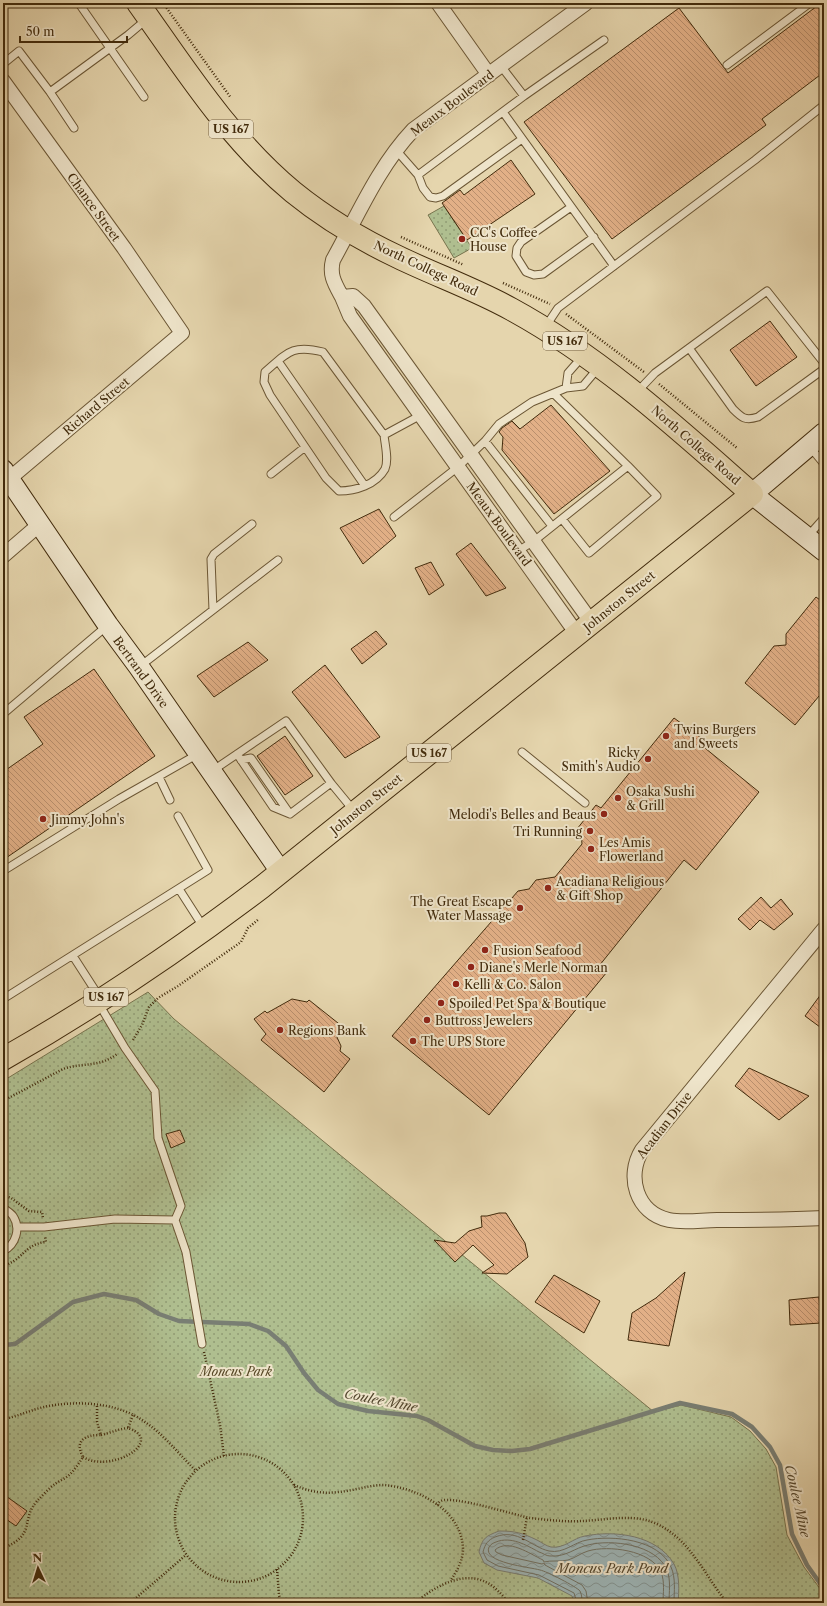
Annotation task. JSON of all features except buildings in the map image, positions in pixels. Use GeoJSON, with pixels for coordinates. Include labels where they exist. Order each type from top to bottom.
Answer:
{"type":"FeatureCollection","features":[{"type":"Feature","properties":{"kind":"main road","name":"North College Road"},"geometry":{"type":"LineString","coordinates":[[150,8],[216,112],[247,148],[293,192],[323,215],[349,232],[398,257],[509,308],[545,328],[592,360],[635,393],[752,494]]}},
{"type":"Feature","properties":{"kind":"main road","name":"Johnston Street"},"geometry":{"type":"LineString","coordinates":[[3,1059],[99,1001],[205,930],[355,813],[752,494],[824,433]]}},
{"type":"Feature","properties":{"kind":"main road","name":"Bertrand Drive"},"geometry":{"type":"LineString","coordinates":[[6,474],[108,625],[139,667],[281,872]]}},
{"type":"Feature","properties":{"kind":"main road"},"geometry":{"type":"LineString","coordinates":[[752,494],[824,551]]}},
{"type":"Feature","properties":{"kind":"street"},"geometry":{"type":"LineString","coordinates":[[438,3],[489,75]]}},
{"type":"Feature","properties":{"kind":"street","name":"Meaux Boulevard"},"geometry":{"type":"LineString","coordinates":[[585,628],[518,551],[350,316],[335,284],[331,268],[333,260],[377,181],[396,150],[413,130],[586,3]]}},
{"type":"Feature","properties":{"kind":"street","name":"Chance Street"},"geometry":{"type":"LineString","coordinates":[[3,81],[124,248],[182,333]]}},
{"type":"Feature","properties":{"kind":"street","name":"Meaux Boulevard"},"geometry":{"type":"LineString","coordinates":[[342,297],[353,296],[364,306],[534,541],[585,628]]}},
{"type":"Feature","properties":{"kind":"street","name":"Richard Street"},"geometry":{"type":"LineString","coordinates":[[6,474],[182,333]]}},
{"type":"Feature","properties":{"kind":"street"},"geometry":{"type":"LineString","coordinates":[[421,415],[435,404]]}},
{"type":"Feature","properties":{"kind":"street"},"geometry":{"type":"LineString","coordinates":[[3,556],[40,524]]}},
{"type":"Feature","properties":{"kind":"street","name":"Acadian Drive"},"geometry":{"type":"LineString","coordinates":[[824,929],[642,1150],[636,1160],[633,1174],[636,1189],[642,1202],[649,1211],[668,1220],[772,1220],[824,1218]]}},
{"type":"Feature","properties":{"kind":"lane"},"geometry":{"type":"LineString","coordinates":[[727,65],[810,3]]}},
{"type":"Feature","properties":{"kind":"lane"},"geometry":{"type":"LineString","coordinates":[[80,5],[144,97]]}},
{"type":"Feature","properties":{"kind":"lane"},"geometry":{"type":"LineString","coordinates":[[50,92],[111,48],[150,8]]}},
{"type":"Feature","properties":{"kind":"lane"},"geometry":{"type":"LineString","coordinates":[[418,175],[524,96],[604,40]]}},
{"type":"Feature","properties":{"kind":"lane"},"geometry":{"type":"LineString","coordinates":[[3,64],[19,51],[50,92],[74,128]]}},
{"type":"Feature","properties":{"kind":"lane"},"geometry":{"type":"LineString","coordinates":[[501,66],[524,96]]}},
{"type":"Feature","properties":{"kind":"lane"},"geometry":{"type":"LineString","coordinates":[[545,328],[558,309],[824,106]]}},
{"type":"Feature","properties":{"kind":"lane"},"geometry":{"type":"LineString","coordinates":[[503,112],[614,266]]}},
{"type":"Feature","properties":{"kind":"lane"},"geometry":{"type":"LineString","coordinates":[[396,150],[418,175],[423,188],[430,197],[436,198],[443,196],[522,139]]}},
{"type":"Feature","properties":{"kind":"lane"},"geometry":{"type":"LineString","coordinates":[[571,207],[521,242],[517,248],[516,256],[526,272],[534,276],[543,274],[594,237]]}},
{"type":"Feature","properties":{"kind":"lane"},"geometry":{"type":"LineString","coordinates":[[635,393],[651,377],[767,291],[824,363]]}},
{"type":"Feature","properties":{"kind":"lane"},"geometry":{"type":"LineString","coordinates":[[308,348],[323,352],[384,435],[386,458],[385,469],[377,478],[360,489],[339,491],[326,478],[270,395],[264,382],[266,372],[288,352],[308,348]]}},
{"type":"Feature","properties":{"kind":"lane"},"geometry":{"type":"LineString","coordinates":[[689,348],[733,409],[742,417],[749,420],[758,417],[824,369]]}},
{"type":"Feature","properties":{"kind":"lane"},"geometry":{"type":"LineString","coordinates":[[278,360],[365,486]]}},
{"type":"Feature","properties":{"kind":"lane"},"geometry":{"type":"LineString","coordinates":[[566,388],[568,373],[592,360]]}},
{"type":"Feature","properties":{"kind":"lane"},"geometry":{"type":"LineString","coordinates":[[394,516],[458,467],[485,441],[499,424],[532,402],[566,388],[582,386],[592,360]]}},
{"type":"Feature","properties":{"kind":"lane"},"geometry":{"type":"LineString","coordinates":[[554,394],[657,496],[589,553],[562,519]]}},
{"type":"Feature","properties":{"kind":"lane"},"geometry":{"type":"LineString","coordinates":[[384,435],[421,415]]}},
{"type":"Feature","properties":{"kind":"lane"},"geometry":{"type":"LineString","coordinates":[[485,441],[552,526]]}},
{"type":"Feature","properties":{"kind":"lane"},"geometry":{"type":"LineString","coordinates":[[809,446],[824,464]]}},
{"type":"Feature","properties":{"kind":"lane"},"geometry":{"type":"LineString","coordinates":[[271,474],[305,447]]}},
{"type":"Feature","properties":{"kind":"lane"},"geometry":{"type":"LineString","coordinates":[[518,551],[534,541],[628,466]]}},
{"type":"Feature","properties":{"kind":"lane"},"geometry":{"type":"LineString","coordinates":[[806,537],[824,518]]}},
{"type":"Feature","properties":{"kind":"lane"},"geometry":{"type":"LineString","coordinates":[[213,610],[211,559],[214,554],[252,524]]}},
{"type":"Feature","properties":{"kind":"lane"},"geometry":{"type":"LineString","coordinates":[[139,667],[278,560]]}},
{"type":"Feature","properties":{"kind":"lane"},"geometry":{"type":"LineString","coordinates":[[3,714],[108,625]]}},
{"type":"Feature","properties":{"kind":"lane"},"geometry":{"type":"LineString","coordinates":[[212,772],[239,757],[286,721],[331,783],[355,813]]}},
{"type":"Feature","properties":{"kind":"lane"},"geometry":{"type":"LineString","coordinates":[[522,752],[585,803]]}},
{"type":"Feature","properties":{"kind":"lane"},"geometry":{"type":"LineString","coordinates":[[3,871],[119,799],[199,753]]}},
{"type":"Feature","properties":{"kind":"lane"},"geometry":{"type":"LineString","coordinates":[[239,757],[274,807],[290,814],[331,783]]}},
{"type":"Feature","properties":{"kind":"lane"},"geometry":{"type":"LineString","coordinates":[[159,777],[170,800]]}},
{"type":"Feature","properties":{"kind":"lane"},"geometry":{"type":"LineString","coordinates":[[3,1000],[208,870],[178,816]]}},
{"type":"Feature","properties":{"kind":"lane"},"geometry":{"type":"LineString","coordinates":[[179,889],[205,930]]}},
{"type":"Feature","properties":{"kind":"lane"},"geometry":{"type":"LineString","coordinates":[[73,956],[125,1048],[155,1091],[158,1138],[181,1206],[176,1220],[186,1252],[202,1344]]}},
{"type":"Feature","properties":{"kind":"lane"},"geometry":{"type":"LineString","coordinates":[[3,1208],[12,1215],[17,1227],[15,1238],[8,1248],[3,1251]]}},
{"type":"Feature","properties":{"kind":"lane"},"geometry":{"type":"LineString","coordinates":[[17,1227],[44,1227],[115,1219],[176,1220]]}},
{"type":"Feature","properties":{"kind":"path"},"geometry":{"type":"LineString","coordinates":[[150,8],[233,101]]}},
{"type":"Feature","properties":{"kind":"path"},"geometry":{"type":"LineString","coordinates":[[394,234],[467,266]]}},
{"type":"Feature","properties":{"kind":"path"},"geometry":{"type":"LineString","coordinates":[[500,282],[550,303],[651,377],[737,448]]}},
{"type":"Feature","properties":{"kind":"path"},"geometry":{"type":"LineString","coordinates":[[3,1101],[70,1066],[100,1064],[111,1059],[132,1041],[142,1025],[149,1007],[158,998],[178,986],[241,942],[248,928],[259,919]]}},
{"type":"Feature","properties":{"kind":"path"},"geometry":{"type":"LineString","coordinates":[[202,1344],[220,1425],[224,1456]]}},
{"type":"Feature","properties":{"kind":"path"},"geometry":{"type":"LineString","coordinates":[[3,1419],[60,1404],[112,1407],[144,1421],[195,1470]]}},
{"type":"Feature","properties":{"kind":"path"},"geometry":{"type":"LineString","coordinates":[[96,1405],[97,1422],[101,1435]]}},
{"type":"Feature","properties":{"kind":"path"},"geometry":{"type":"LineString","coordinates":[[128,1428],[133,1415]]}},
{"type":"Feature","properties":{"kind":"path"},"geometry":{"type":"LineString","coordinates":[[128,1428],[135,1431],[140,1436],[140,1442],[134,1453],[128,1456],[96,1462],[83,1457],[80,1451],[82,1440],[87,1436],[101,1435],[107,1434],[113,1430],[128,1428]]}},
{"type":"Feature","properties":{"kind":"path"},"geometry":{"type":"LineString","coordinates":[[241,1454],[258,1457],[274,1465],[285,1475],[294,1485],[302,1507],[302,1524],[298,1542],[290,1557],[277,1569],[259,1579],[239,1582],[218,1579],[200,1570],[186,1555],[177,1538],[174,1520],[177,1501],[184,1484],[195,1470],[210,1461],[224,1456],[241,1454]]}},
{"type":"Feature","properties":{"kind":"path"},"geometry":{"type":"LineString","coordinates":[[3,1548],[20,1540],[27,1529],[30,1516],[38,1501],[54,1484],[68,1476],[83,1457]]}},
{"type":"Feature","properties":{"kind":"path"},"geometry":{"type":"LineString","coordinates":[[294,1485],[318,1493],[331,1494],[373,1486],[396,1487],[420,1495],[437,1505],[450,1515],[457,1527],[463,1549],[459,1566],[451,1580]]}},
{"type":"Feature","properties":{"kind":"path"},"geometry":{"type":"LineString","coordinates":[[437,1505],[441,1500],[452,1500],[527,1517],[565,1522],[623,1518],[657,1524],[671,1532],[686,1545],[713,1586],[727,1603]]}},
{"type":"Feature","properties":{"kind":"path"},"geometry":{"type":"LineString","coordinates":[[523,1540],[527,1517]]}},
{"type":"Feature","properties":{"kind":"path"},"geometry":{"type":"LineString","coordinates":[[129,1603],[186,1555]]}},
{"type":"Feature","properties":{"kind":"path"},"geometry":{"type":"LineString","coordinates":[[277,1569],[278,1595],[281,1603]]}},
{"type":"Feature","properties":{"kind":"path"},"geometry":{"type":"LineString","coordinates":[[415,1603],[451,1580],[465,1578],[482,1581],[491,1585],[509,1603]]}},
{"type":"Feature","properties":{"kind":"path"},"geometry":{"type":"LineString","coordinates":[[61,1603],[80,1601],[96,1603]]}},
{"type":"Feature","properties":{"kind":"green space"},"geometry":{"type":"Polygon","coordinates":[[[444,206],[472,248],[454,258],[428,215],[444,206]]]}},
{"type":"Feature","properties":{"kind":"green space","name":"Moncus Park"},"geometry":{"type":"Polygon","coordinates":[[[148,992],[174,1019],[654,1412],[681,1405],[731,1417],[750,1431],[766,1449],[776,1467],[787,1535],[804,1567],[824,1594],[824,1603],[3,1603],[3,1081],[148,992]]]}},
{"type":"Feature","properties":{"kind":"water","name":"Moncus Park Pond"},"geometry":{"type":"Polygon","coordinates":[[[499,1531],[523,1534],[551,1547],[564,1545],[581,1537],[597,1534],[622,1535],[646,1541],[667,1554],[674,1564],[678,1578],[678,1603],[574,1603],[572,1596],[538,1578],[497,1570],[484,1563],[479,1552],[483,1541],[488,1536],[499,1531]]]}},
{"type":"Feature","properties":{"kind":"waterway","name":"Coulee Mine"},"geometry":{"type":"LineString","coordinates":[[3,1345],[15,1344],[73,1302],[104,1294],[136,1300],[159,1314],[179,1321],[249,1324],[268,1331],[286,1346],[304,1373],[318,1390],[338,1404],[368,1411],[417,1416],[428,1420],[475,1446],[493,1450],[512,1451],[530,1449],[680,1403],[732,1414],[752,1427],[770,1447],[780,1465],[792,1534],[807,1565],[824,1589]]}},
{"type":"Feature","properties":{"kind":"place","name":"CC's Coffee House"},"geometry":{"type":"Point","coordinates":[462,239]}},
{"type":"Feature","properties":{"kind":"place","name":"Twins Burgers and Sweets"},"geometry":{"type":"Point","coordinates":[666,736]}},
{"type":"Feature","properties":{"kind":"place","name":"Ricky Smith's Audio"},"geometry":{"type":"Point","coordinates":[648,759]}},
{"type":"Feature","properties":{"kind":"place","name":"Osaka Sushi & Grill"},"geometry":{"type":"Point","coordinates":[618,798]}},
{"type":"Feature","properties":{"kind":"place","name":"Melodi's Belles and Beaus"},"geometry":{"type":"Point","coordinates":[604,814]}},
{"type":"Feature","properties":{"kind":"place","name":"Jimmy John's"},"geometry":{"type":"Point","coordinates":[43,819]}},
{"type":"Feature","properties":{"kind":"place","name":"Tri Running"},"geometry":{"type":"Point","coordinates":[590,831]}},
{"type":"Feature","properties":{"kind":"place","name":"Les Amis Flowerland"},"geometry":{"type":"Point","coordinates":[591,849]}},
{"type":"Feature","properties":{"kind":"place","name":"Acadiana Religious & Gift Shop"},"geometry":{"type":"Point","coordinates":[548,888]}},
{"type":"Feature","properties":{"kind":"place","name":"The Great Escape Water Massage"},"geometry":{"type":"Point","coordinates":[520,908]}},
{"type":"Feature","properties":{"kind":"place","name":"Fusion Seafood"},"geometry":{"type":"Point","coordinates":[485,950]}},
{"type":"Feature","properties":{"kind":"place","name":"Diane's Merle Norman"},"geometry":{"type":"Point","coordinates":[471,967]}},
{"type":"Feature","properties":{"kind":"place","name":"Kelli & Co. Salon"},"geometry":{"type":"Point","coordinates":[456,984]}},
{"type":"Feature","properties":{"kind":"place","name":"Spoiled Pet Spa & Boutique"},"geometry":{"type":"Point","coordinates":[441,1003]}},
{"type":"Feature","properties":{"kind":"place","name":"Buttross Jewelers"},"geometry":{"type":"Point","coordinates":[427,1020]}},
{"type":"Feature","properties":{"kind":"place","name":"Regions Bank"},"geometry":{"type":"Point","coordinates":[280,1030]}},
{"type":"Feature","properties":{"kind":"place","name":"The UPS Store"},"geometry":{"type":"Point","coordinates":[413,1041]}}]}
